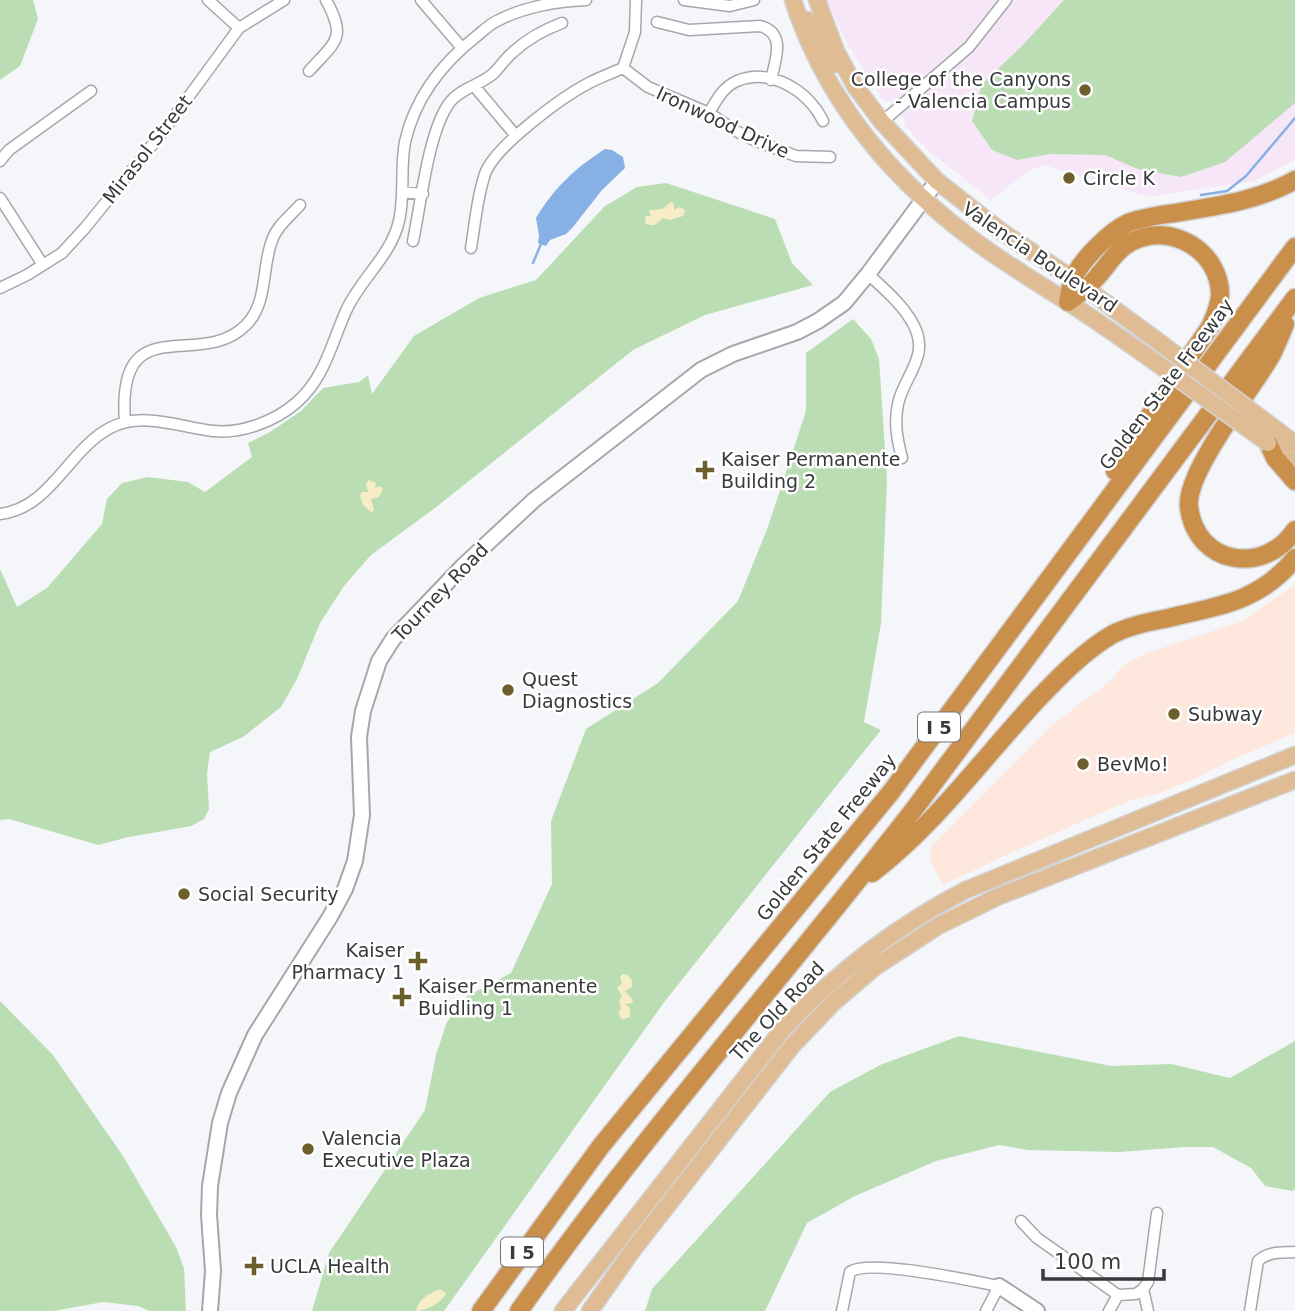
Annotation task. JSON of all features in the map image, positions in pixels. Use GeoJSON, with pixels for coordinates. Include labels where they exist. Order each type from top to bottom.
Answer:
{"type":"FeatureCollection","features":[{"type":"Feature","properties":{"kind":"highway"},"geometry":{"type":"LineString","coordinates":[[1068,302],[1105,239],[1128,223],[1238,202],[1265,195],[1295,180]]}},
{"type":"Feature","properties":{"kind":"highway"},"geometry":{"type":"LineString","coordinates":[[1065,555],[1139,431],[1210,327],[1217,313],[1220,297],[1217,278],[1208,259],[1195,247],[1166,234],[1131,242],[1079,284]]}},
{"type":"Feature","properties":{"kind":"highway","name":"Golden State Freeway"},"geometry":{"type":"LineString","coordinates":[[481,1311],[601,1146],[891,792],[1295,247]]}},
{"type":"Feature","properties":{"kind":"highway"},"geometry":{"type":"LineString","coordinates":[[1295,300],[1272,354],[1198,471],[1189,494],[1189,506],[1192,520],[1202,539],[1218,552],[1231,557],[1243,559],[1264,556],[1282,545],[1295,530]]}},
{"type":"Feature","properties":{"kind":"highway","name":"I 5"},"geometry":{"type":"LineString","coordinates":[[519,1311],[626,1166],[853,888],[1295,300]]}},
{"type":"Feature","properties":{"kind":"highway"},"geometry":{"type":"LineString","coordinates":[[1272,437],[1275,458],[1295,481]]}},
{"type":"Feature","properties":{"kind":"highway"},"geometry":{"type":"LineString","coordinates":[[853,888],[900,852],[1025,713],[1089,651],[1114,634],[1135,626],[1244,599],[1269,585],[1295,558]]}},
{"type":"Feature","properties":{"kind":"main road"},"geometry":{"type":"LineString","coordinates":[[794,0],[858,107],[866,118],[881,122]]}},
{"type":"Feature","properties":{"kind":"main road","name":"Valencia Boulevard"},"geometry":{"type":"LineString","coordinates":[[794,0],[813,53],[841,103],[871,143],[923,198],[967,236],[1148,357],[1272,437],[1295,444]]}},
{"type":"Feature","properties":{"kind":"main road","name":"Valencia Boulevard"},"geometry":{"type":"LineString","coordinates":[[817,0],[836,51],[855,86],[881,122],[937,181],[1002,232],[1159,342],[1272,437],[1295,464]]}},
{"type":"Feature","properties":{"kind":"main road","name":"The Old Road"},"geometry":{"type":"LineString","coordinates":[[563,1311],[769,1047],[807,1003],[854,962],[919,916],[967,890],[1295,755]]}},
{"type":"Feature","properties":{"kind":"main road","name":"The Old Road"},"geometry":{"type":"LineString","coordinates":[[590,1311],[632,1251],[792,1046],[833,1003],[875,967],[938,926],[986,901],[1295,780]]}},
{"type":"Feature","properties":{"kind":"street"},"geometry":{"type":"LineString","coordinates":[[208,0],[239,28]]}},
{"type":"Feature","properties":{"kind":"street","name":"Mirasol Street"},"geometry":{"type":"LineString","coordinates":[[0,288],[62,253],[162,133],[239,28],[284,0]]}},
{"type":"Feature","properties":{"kind":"street"},"geometry":{"type":"LineString","coordinates":[[309,71],[338,37],[335,16],[326,0]]}},
{"type":"Feature","properties":{"kind":"street"},"geometry":{"type":"LineString","coordinates":[[421,0],[462,48]]}},
{"type":"Feature","properties":{"kind":"street"},"geometry":{"type":"LineString","coordinates":[[0,514],[36,500],[85,444],[125,422],[168,422],[216,431],[240,429],[280,416],[295,404],[309,391],[323,371],[347,308],[392,242],[399,220],[405,145],[412,115],[427,85],[462,48],[498,20],[558,1],[586,0]]}},
{"type":"Feature","properties":{"kind":"street"},"geometry":{"type":"LineString","coordinates":[[471,248],[484,175],[490,162],[516,136],[564,98],[623,68],[635,32],[636,0]]}},
{"type":"Feature","properties":{"kind":"street"},"geometry":{"type":"LineString","coordinates":[[684,0],[730,6],[754,0]]}},
{"type":"Feature","properties":{"kind":"street"},"geometry":{"type":"LineString","coordinates":[[881,122],[968,47],[1006,0]]}},
{"type":"Feature","properties":{"kind":"street"},"geometry":{"type":"LineString","coordinates":[[657,22],[689,30],[766,27],[775,35],[778,44],[771,80]]}},
{"type":"Feature","properties":{"kind":"street"},"geometry":{"type":"LineString","coordinates":[[413,241],[435,133],[449,103],[458,94],[493,74],[511,53],[537,33],[562,23]]}},
{"type":"Feature","properties":{"kind":"street","name":"Ironwood Drive"},"geometry":{"type":"LineString","coordinates":[[623,68],[648,87],[709,113],[734,130],[796,156],[831,157]]}},
{"type":"Feature","properties":{"kind":"street"},"geometry":{"type":"LineString","coordinates":[[709,113],[720,94],[737,81],[753,77],[797,88],[811,102],[822,121]]}},
{"type":"Feature","properties":{"kind":"street"},"geometry":{"type":"LineString","coordinates":[[475,86],[516,136]]}},
{"type":"Feature","properties":{"kind":"street"},"geometry":{"type":"LineString","coordinates":[[0,161],[9,150],[91,91]]}},
{"type":"Feature","properties":{"kind":"street","name":"Tourney Road"},"geometry":{"type":"LineString","coordinates":[[211,1311],[213,1271],[210,1186],[220,1124],[229,1093],[255,1035],[330,917],[352,870],[362,815],[359,737],[363,711],[379,661],[393,639],[454,575],[534,500],[701,370],[733,354],[797,332],[844,303],[937,181]]}},
{"type":"Feature","properties":{"kind":"street"},"geometry":{"type":"LineString","coordinates":[[402,192],[423,194]]}},
{"type":"Feature","properties":{"kind":"street"},"geometry":{"type":"LineString","coordinates":[[0,198],[43,265]]}},
{"type":"Feature","properties":{"kind":"street"},"geometry":{"type":"LineString","coordinates":[[125,422],[124,383],[131,368],[141,357],[170,345],[219,341],[247,325],[260,298],[273,236],[300,205]]}},
{"type":"Feature","properties":{"kind":"street"},"geometry":{"type":"LineString","coordinates":[[868,274],[901,304],[914,325],[919,347],[915,369],[898,402],[895,430],[902,457]]}},
{"type":"Feature","properties":{"kind":"street"},"geometry":{"type":"LineString","coordinates":[[1021,1221],[1037,1238],[1118,1295],[1136,1294],[1149,1282],[1157,1213]]}},
{"type":"Feature","properties":{"kind":"street"},"geometry":{"type":"LineString","coordinates":[[1250,1311],[1258,1261],[1262,1256],[1272,1253],[1295,1252]]}},
{"type":"Feature","properties":{"kind":"street"},"geometry":{"type":"LineString","coordinates":[[842,1311],[850,1272],[855,1269],[895,1268],[999,1286],[1037,1311]]}},
{"type":"Feature","properties":{"kind":"street"},"geometry":{"type":"LineString","coordinates":[[986,1311],[999,1286]]}},
{"type":"Feature","properties":{"kind":"street"},"geometry":{"type":"LineString","coordinates":[[1143,1289],[1148,1311]]}},
{"type":"Feature","properties":{"kind":"street"},"geometry":{"type":"LineString","coordinates":[[1109,1311],[1118,1295]]}},
{"type":"Feature","properties":{"kind":"shaded area","name":"College of the Canyons - Valencia Campus"},"geometry":{"type":"Polygon","coordinates":[[[827,0],[1295,0],[1295,160],[1253,181],[1148,197],[1045,165],[1028,171],[991,200],[929,151],[907,128],[905,119],[891,102],[883,100],[846,41],[827,0]]]}},
{"type":"Feature","properties":{"kind":"shaded area"},"geometry":{"type":"Polygon","coordinates":[[[1295,585],[1295,733],[1229,761],[1195,779],[1154,795],[1131,800],[943,885],[931,863],[931,846],[1053,724],[1113,679],[1121,667],[1144,654],[1240,622],[1295,585]]]}},
{"type":"Feature","properties":{"kind":"green space"},"geometry":{"type":"Polygon","coordinates":[[[0,0],[33,0],[38,19],[20,66],[0,80],[0,0]]]}},
{"type":"Feature","properties":{"kind":"green space","name":"College of the Canyons - Valencia Campus"},"geometry":{"type":"Polygon","coordinates":[[[1064,0],[1295,0],[1295,103],[1225,162],[1181,177],[1138,169],[1105,155],[1050,154],[1017,160],[992,150],[972,121],[982,84],[1064,0]]]}},
{"type":"Feature","properties":{"kind":"green space"},"geometry":{"type":"Polygon","coordinates":[[[666,183],[775,219],[792,263],[813,285],[705,315],[633,350],[435,508],[371,555],[344,586],[320,623],[297,679],[281,707],[243,737],[210,752],[207,773],[209,809],[204,819],[191,826],[98,845],[9,819],[0,820],[0,569],[17,607],[47,588],[102,524],[107,499],[122,483],[148,477],[188,482],[205,492],[252,457],[248,443],[301,411],[323,388],[359,382],[368,375],[372,394],[414,336],[479,298],[536,280],[605,206],[637,187],[666,183]]]}},
{"type":"Feature","properties":{"kind":"green space"},"geometry":{"type":"Polygon","coordinates":[[[853,319],[871,339],[879,359],[887,480],[881,623],[864,722],[881,730],[665,1001],[444,1311],[312,1311],[329,1253],[425,1110],[436,1055],[447,1022],[467,996],[511,973],[552,884],[551,821],[586,729],[658,683],[738,601],[768,527],[806,411],[806,353],[853,319]]]}},
{"type":"Feature","properties":{"kind":"green space"},"geometry":{"type":"Polygon","coordinates":[[[0,1001],[53,1055],[123,1156],[176,1247],[184,1268],[186,1311],[149,1311],[138,1306],[103,1302],[54,1311],[0,1311],[0,1001]]]}},
{"type":"Feature","properties":{"kind":"green space"},"geometry":{"type":"Polygon","coordinates":[[[959,1036],[1111,1066],[1171,1064],[1230,1078],[1295,1041],[1295,1189],[1293,1191],[1265,1186],[1251,1168],[1213,1147],[1120,1152],[1028,1150],[999,1145],[936,1161],[855,1196],[807,1223],[765,1311],[645,1311],[652,1289],[830,1092],[880,1065],[959,1036]]]}},
{"type":"Feature","properties":{"kind":"sand"},"geometry":{"type":"Polygon","coordinates":[[[671,202],[674,203],[674,210],[679,207],[685,210],[683,216],[670,220],[663,218],[653,225],[645,223],[646,216],[651,216],[649,210],[662,209],[671,202]]]}},
{"type":"Feature","properties":{"kind":"sand"},"geometry":{"type":"Polygon","coordinates":[[[369,480],[376,483],[375,488],[380,486],[383,489],[379,497],[371,499],[374,509],[372,513],[363,505],[360,496],[362,492],[368,492],[366,483],[369,480]]]}},
{"type":"Feature","properties":{"kind":"sand"},"geometry":{"type":"Polygon","coordinates":[[[622,974],[628,975],[632,981],[632,987],[625,991],[633,1000],[632,1003],[625,1004],[630,1008],[630,1017],[622,1020],[618,1013],[622,996],[617,988],[622,983],[622,974]]]}},
{"type":"Feature","properties":{"kind":"sand"},"geometry":{"type":"Polygon","coordinates":[[[440,1289],[446,1293],[438,1303],[416,1311],[422,1300],[440,1289]]]}},
{"type":"Feature","properties":{"kind":"water"},"geometry":{"type":"Polygon","coordinates":[[[605,149],[623,157],[625,168],[602,190],[566,234],[550,240],[546,246],[538,243],[536,218],[550,197],[566,179],[605,149]]]}},
{"type":"Feature","properties":{"kind":"waterway"},"geometry":{"type":"LineString","coordinates":[[1201,195],[1227,191],[1246,176],[1295,118]]}},
{"type":"Feature","properties":{"kind":"waterway"},"geometry":{"type":"LineString","coordinates":[[533,263],[541,244]]}},
{"type":"Feature","properties":{"kind":"place","name":"College of the Canyons - Valencia Campus"},"geometry":{"type":"Point","coordinates":[1085,90]}},
{"type":"Feature","properties":{"kind":"place","name":"Circle K"},"geometry":{"type":"Point","coordinates":[1069,178]}},
{"type":"Feature","properties":{"kind":"place","name":"Kaiser Permanente Building 2"},"geometry":{"type":"Point","coordinates":[705,470]}},
{"type":"Feature","properties":{"kind":"place","name":"Quest Diagnostics"},"geometry":{"type":"Point","coordinates":[508,690]}},
{"type":"Feature","properties":{"kind":"place","name":"Subway"},"geometry":{"type":"Point","coordinates":[1174,714]}},
{"type":"Feature","properties":{"kind":"place","name":"BevMo!"},"geometry":{"type":"Point","coordinates":[1083,764]}},
{"type":"Feature","properties":{"kind":"place","name":"Social Security"},"geometry":{"type":"Point","coordinates":[184,894]}},
{"type":"Feature","properties":{"kind":"place","name":"Kaiser Pharmacy 1"},"geometry":{"type":"Point","coordinates":[418,961]}},
{"type":"Feature","properties":{"kind":"place","name":"Kaiser Permanente Buidling 1"},"geometry":{"type":"Point","coordinates":[402,997]}},
{"type":"Feature","properties":{"kind":"place","name":"Valencia Executive Plaza"},"geometry":{"type":"Point","coordinates":[308,1149]}},
{"type":"Feature","properties":{"kind":"place","name":"UCLA Health"},"geometry":{"type":"Point","coordinates":[254,1266]}}]}
